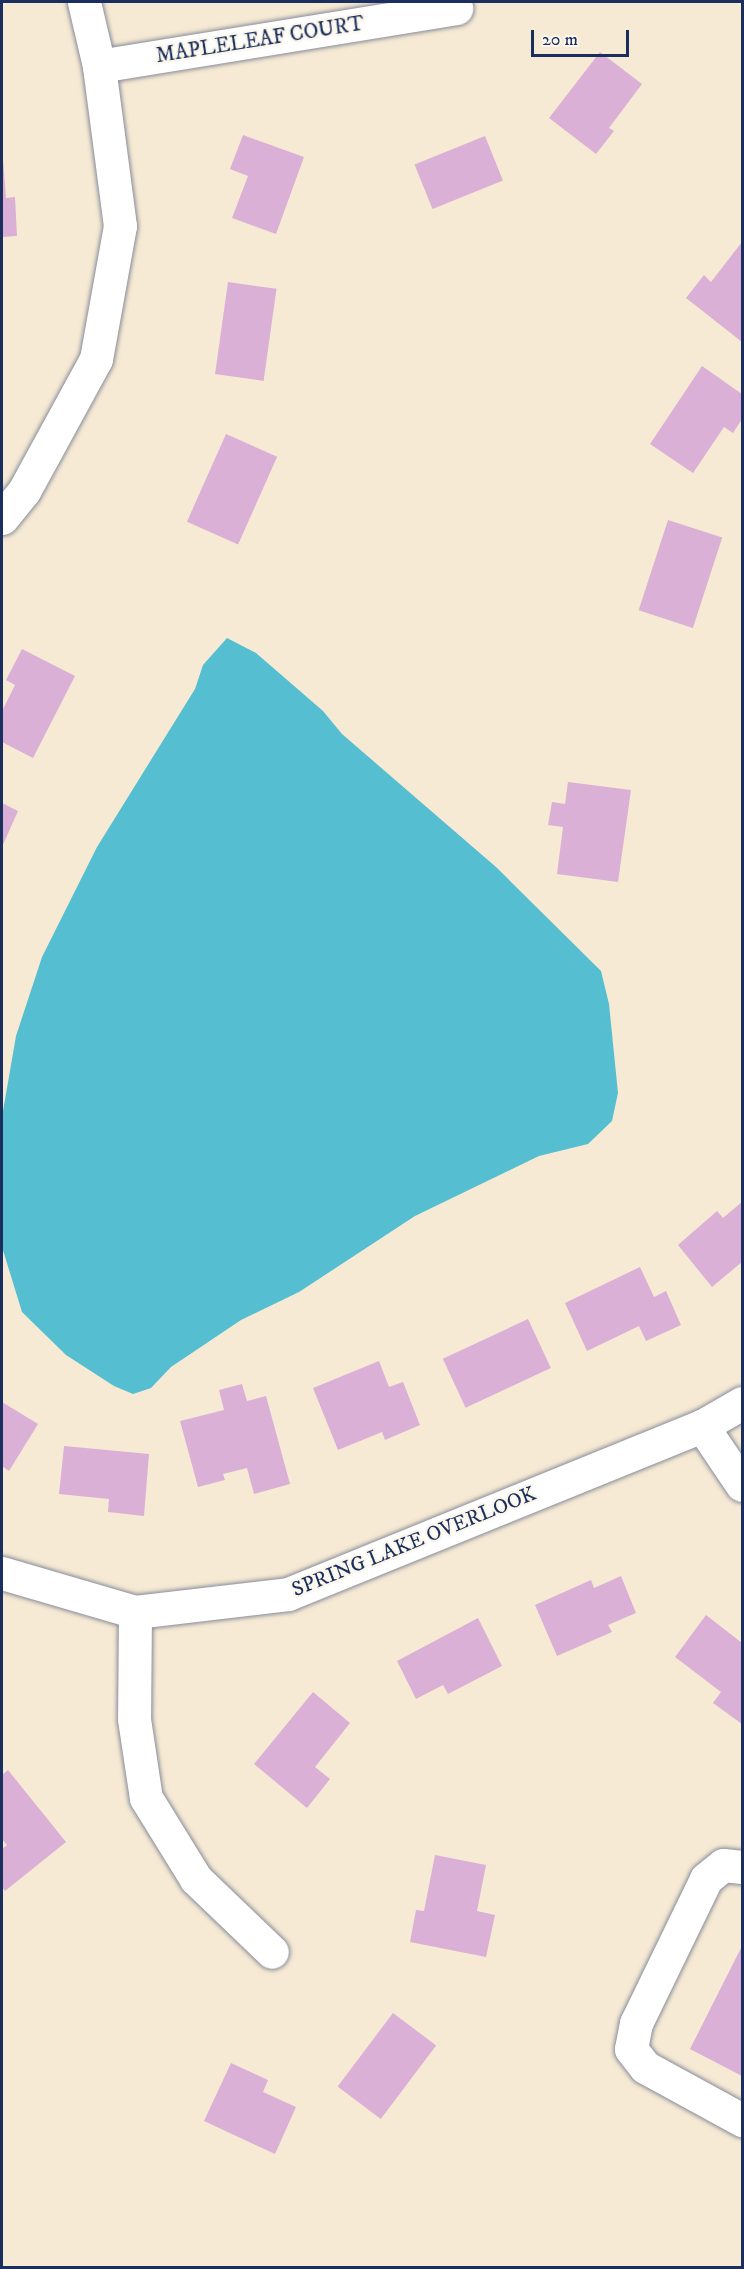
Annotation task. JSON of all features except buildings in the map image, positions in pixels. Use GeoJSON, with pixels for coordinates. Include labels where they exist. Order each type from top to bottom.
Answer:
{"type":"FeatureCollection","features":[{"type":"Feature","properties":{"kind":"street"},"geometry":{"type":"LineString","coordinates":[[2,518],[24,491],[96,359],[120,226],[99,66],[84,2]]}},
{"type":"Feature","properties":{"kind":"street","name":"MAPLELEAF COURT"},"geometry":{"type":"LineString","coordinates":[[99,66],[456,8]]}},
{"type":"Feature","properties":{"kind":"street","name":"SPRING LAKE OVERLOOK"},"geometry":{"type":"LineString","coordinates":[[2,1573],[135,1612],[288,1594],[702,1426],[742,1403]]}},
{"type":"Feature","properties":{"kind":"street"},"geometry":{"type":"LineString","coordinates":[[702,1426],[742,1485]]}},
{"type":"Feature","properties":{"kind":"street"},"geometry":{"type":"LineString","coordinates":[[135,1612],[134,1719],[146,1798],[196,1879],[272,1952]]}},
{"type":"Feature","properties":{"kind":"street"},"geometry":{"type":"LineString","coordinates":[[742,1867],[723,1865],[706,1879],[636,2023],[631,2049],[645,2067],[742,2120]]}},
{"type":"Feature","properties":{"kind":"water"},"geometry":{"type":"Polygon","coordinates":[[[227,638],[256,653],[323,711],[342,734],[496,867],[601,971],[609,1004],[618,1093],[612,1121],[588,1144],[539,1156],[415,1216],[299,1292],[241,1320],[171,1367],[151,1388],[133,1394],[114,1386],[66,1355],[22,1312],[2,1247],[3,1111],[16,1036],[42,957],[97,847],[195,689],[203,665],[227,638]]]}}]}
